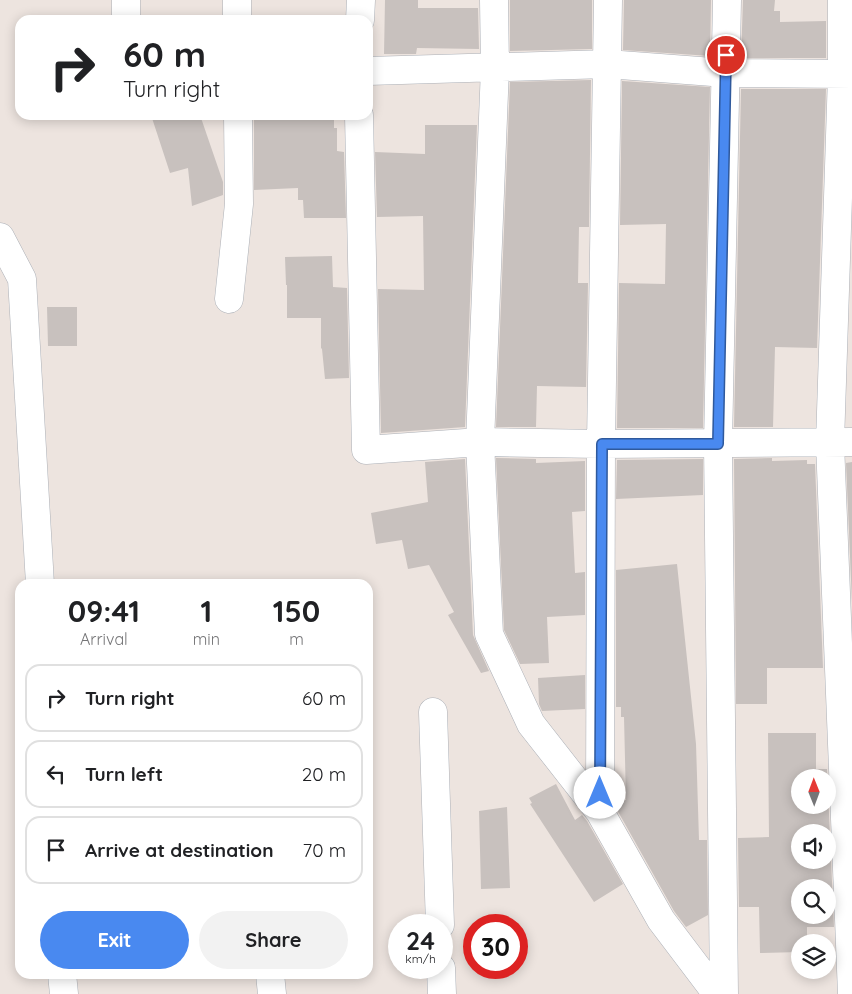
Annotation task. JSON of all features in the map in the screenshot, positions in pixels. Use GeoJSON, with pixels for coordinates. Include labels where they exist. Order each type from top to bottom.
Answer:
{"type":"FeatureCollection","features":[{"type":"Feature","properties":{"kind":"street"},"geometry":{"type":"LineString","coordinates":[[126,0],[126,15]]}},
{"type":"Feature","properties":{"kind":"street"},"geometry":{"type":"LineString","coordinates":[[236,0],[237,15]]}},
{"type":"Feature","properties":{"kind":"street"},"geometry":{"type":"LineString","coordinates":[[360,15],[361,0]]}},
{"type":"Feature","properties":{"kind":"street"},"geometry":{"type":"LineString","coordinates":[[494,0],[495,68],[480,442],[489,634],[531,724],[600,812],[661,920],[717,994]]}},
{"type":"Feature","properties":{"kind":"street"},"geometry":{"type":"LineString","coordinates":[[600,812],[602,444],[608,0]]}},
{"type":"Feature","properties":{"kind":"street"},"geometry":{"type":"LineString","coordinates":[[724,994],[718,444],[727,0]]}},
{"type":"Feature","properties":{"kind":"street"},"geometry":{"type":"LineString","coordinates":[[842,0],[847,75],[841,442],[852,994]]}},
{"type":"Feature","properties":{"kind":"street"},"geometry":{"type":"LineString","coordinates":[[373,71],[607,64],[726,74],[847,75]]}},
{"type":"Feature","properties":{"kind":"street"},"geometry":{"type":"LineString","coordinates":[[229,299],[239,204],[238,120]]}},
{"type":"Feature","properties":{"kind":"street"},"geometry":{"type":"LineString","coordinates":[[359,120],[366,450],[480,442],[718,444],[841,442]]}},
{"type":"Feature","properties":{"kind":"street"},"geometry":{"type":"LineString","coordinates":[[0,237],[22,279],[40,579]]}},
{"type":"Feature","properties":{"kind":"street"},"geometry":{"type":"LineString","coordinates":[[433,712],[440,914]]}},
{"type":"Feature","properties":{"kind":"street"},"geometry":{"type":"LineString","coordinates":[[62,979],[64,994]]}},
{"type":"Feature","properties":{"kind":"street"},"geometry":{"type":"LineString","coordinates":[[270,979],[272,994]]}},
{"type":"Feature","properties":{"kind":"street"},"geometry":{"type":"LineString","coordinates":[[441,979],[442,994]]}},
{"type":"Feature","properties":{"kind":"building"},"geometry":{"type":"Polygon","coordinates":[[[385,0],[418,0],[418,8],[478,8],[479,49],[417,48],[416,54],[384,54],[385,0]]]}},
{"type":"Feature","properties":{"kind":"building"},"geometry":{"type":"Polygon","coordinates":[[[510,0],[592,0],[592,49],[510,51],[510,0]]]}},
{"type":"Feature","properties":{"kind":"building"},"geometry":{"type":"Polygon","coordinates":[[[624,0],[711,0],[710,56],[623,50],[624,0]]]}},
{"type":"Feature","properties":{"kind":"building"},"geometry":{"type":"Polygon","coordinates":[[[743,0],[775,0],[774,11],[780,11],[780,22],[826,21],[826,58],[741,58],[743,0]]]}},
{"type":"Feature","properties":{"kind":"building"},"geometry":{"type":"Polygon","coordinates":[[[591,80],[589,227],[579,227],[578,283],[588,283],[586,387],[537,386],[536,427],[496,427],[510,82],[591,80]]]}},
{"type":"Feature","properties":{"kind":"building"},"geometry":{"type":"Polygon","coordinates":[[[622,81],[710,87],[703,428],[617,428],[619,283],[665,284],[666,224],[620,225],[622,81]]]}},
{"type":"Feature","properties":{"kind":"building"},"geometry":{"type":"Polygon","coordinates":[[[741,89],[826,89],[817,348],[775,347],[773,427],[734,427],[741,89]]]}},
{"type":"Feature","properties":{"kind":"building"},"geometry":{"type":"Polygon","coordinates":[[[153,120],[202,120],[223,182],[223,195],[192,206],[188,168],[170,173],[153,120]]]}},
{"type":"Feature","properties":{"kind":"building"},"geometry":{"type":"Polygon","coordinates":[[[254,120],[334,120],[334,128],[337,128],[337,151],[344,152],[346,218],[304,218],[303,200],[298,200],[298,188],[254,190],[254,120]]]}},
{"type":"Feature","properties":{"kind":"building"},"geometry":{"type":"Polygon","coordinates":[[[425,125],[477,125],[465,427],[381,433],[378,289],[424,290],[423,216],[377,217],[375,152],[425,154],[425,125]]]}},
{"type":"Feature","properties":{"kind":"building"},"geometry":{"type":"Polygon","coordinates":[[[332,256],[333,287],[347,288],[349,378],[325,379],[321,348],[321,318],[287,318],[285,257],[332,256]]]}},
{"type":"Feature","properties":{"kind":"building"},"geometry":{"type":"Polygon","coordinates":[[[47,307],[77,307],[77,346],[48,346],[47,307]]]}},
{"type":"Feature","properties":{"kind":"building"},"geometry":{"type":"Polygon","coordinates":[[[496,458],[536,459],[536,463],[585,461],[585,511],[572,512],[575,573],[585,572],[585,615],[547,617],[549,663],[520,664],[504,630],[496,458]]]}},
{"type":"Feature","properties":{"kind":"building"},"geometry":{"type":"Polygon","coordinates":[[[772,458],[772,461],[807,460],[807,464],[815,464],[823,668],[767,668],[767,704],[736,704],[734,459],[772,458]]]}},
{"type":"Feature","properties":{"kind":"building"},"geometry":{"type":"Polygon","coordinates":[[[465,459],[473,635],[489,671],[481,673],[448,615],[454,612],[429,565],[408,569],[402,540],[376,544],[371,513],[428,502],[425,462],[465,459]]]}},
{"type":"Feature","properties":{"kind":"building"},"geometry":{"type":"Polygon","coordinates":[[[703,459],[703,495],[616,499],[617,460],[703,459]]]}},
{"type":"Feature","properties":{"kind":"building"},"geometry":{"type":"Polygon","coordinates":[[[852,462],[852,602],[846,463],[852,462]]]}},
{"type":"Feature","properties":{"kind":"building"},"geometry":{"type":"Polygon","coordinates":[[[677,564],[696,744],[699,840],[707,840],[708,915],[686,927],[674,911],[616,808],[616,801],[626,800],[624,717],[621,717],[621,707],[616,707],[616,570],[677,564]]]}},
{"type":"Feature","properties":{"kind":"building"},"geometry":{"type":"Polygon","coordinates":[[[585,675],[585,709],[542,711],[539,704],[538,678],[585,675]]]}},
{"type":"Feature","properties":{"kind":"building"},"geometry":{"type":"Polygon","coordinates":[[[768,733],[816,733],[816,769],[791,769],[791,814],[829,814],[829,824],[791,824],[791,869],[831,869],[832,879],[791,879],[791,924],[834,924],[834,927],[807,927],[807,934],[791,934],[791,952],[760,953],[759,907],[739,907],[738,838],[769,837],[768,733]]]}},
{"type":"Feature","properties":{"kind":"building"},"geometry":{"type":"Polygon","coordinates":[[[556,784],[575,820],[582,815],[587,821],[623,884],[594,902],[530,804],[532,803],[529,798],[556,784]]]}},
{"type":"Feature","properties":{"kind":"building"},"geometry":{"type":"Polygon","coordinates":[[[507,807],[510,888],[481,889],[479,811],[507,807]]]}},
{"type":"Feature","properties":{"kind":"route"},"geometry":{"type":"LineString","coordinates":[[600,793],[602,444],[718,444],[726,55]]}}]}
